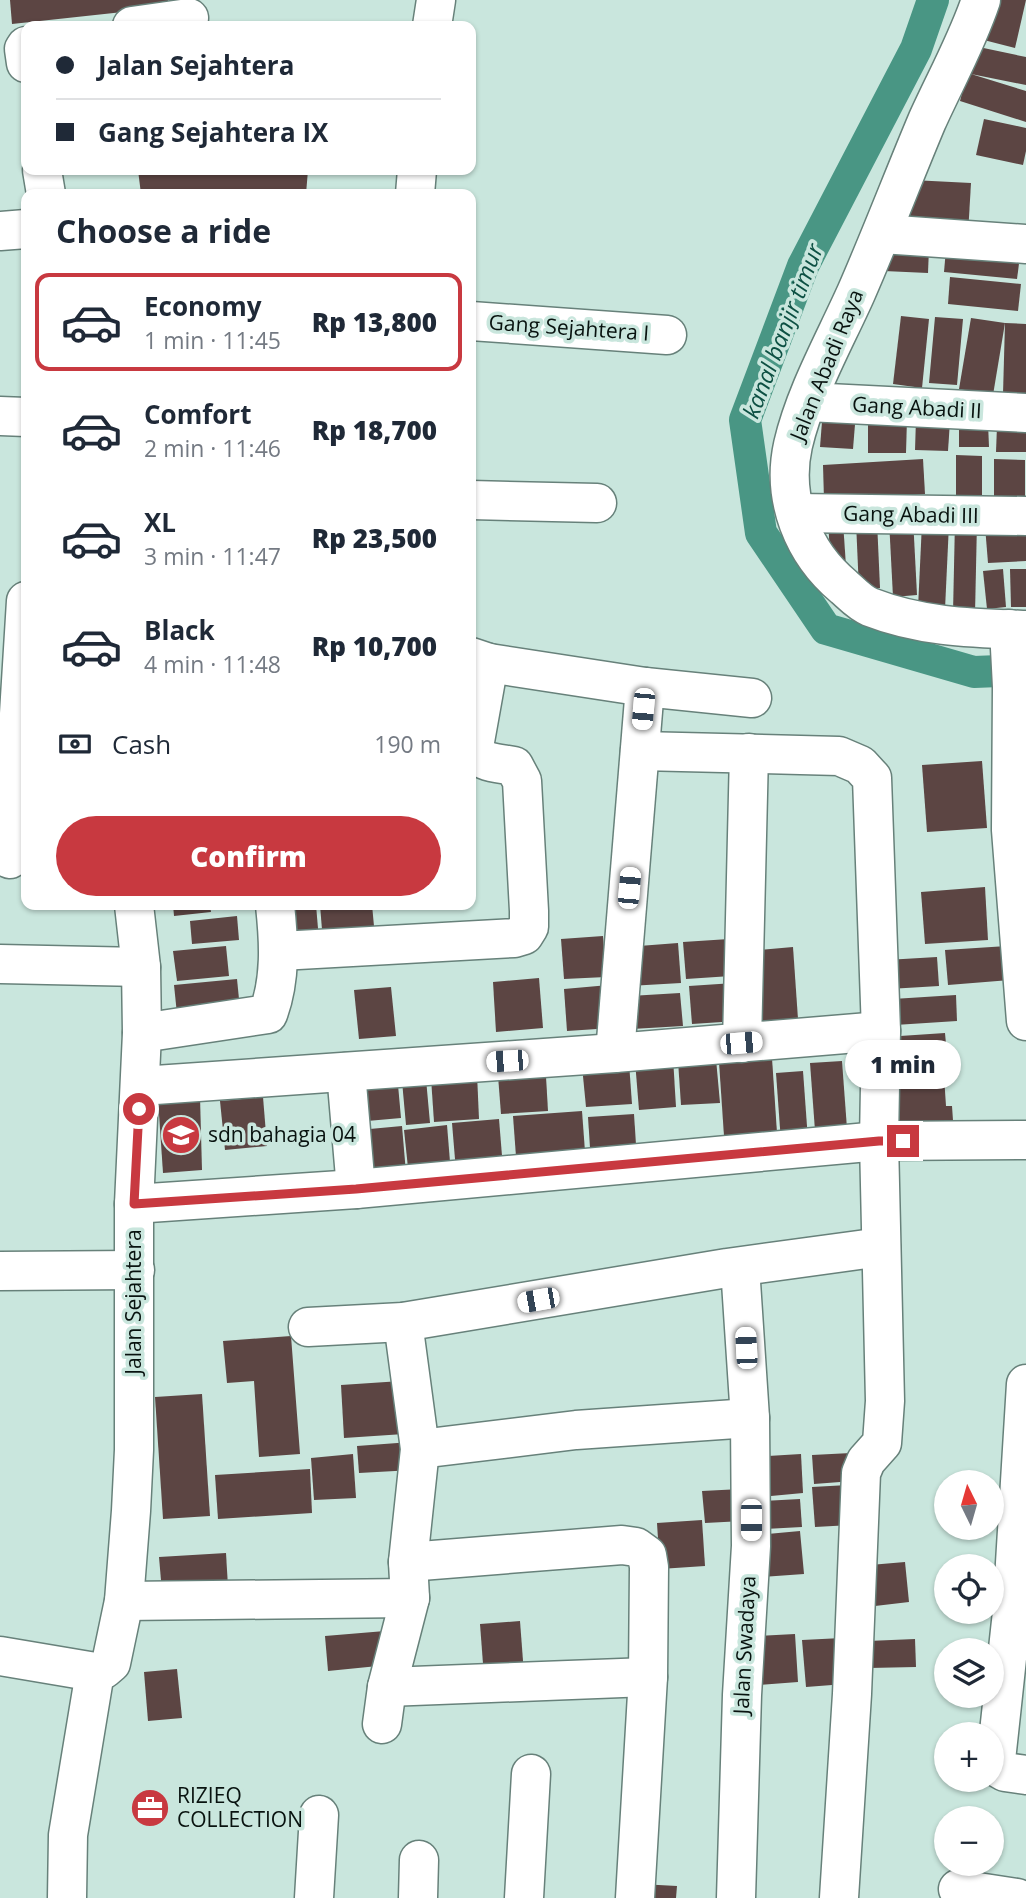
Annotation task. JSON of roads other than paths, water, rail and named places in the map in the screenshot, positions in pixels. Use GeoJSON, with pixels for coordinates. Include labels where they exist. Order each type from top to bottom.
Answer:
{"type":"FeatureCollection","features":[{"type":"Feature","properties":{"kind":"street"},"geometry":{"type":"LineString","coordinates":[[433,21],[436,0]]}},
{"type":"Feature","properties":{"kind":"street","name":"Jalan Abadi Raya"},"geometry":{"type":"LineString","coordinates":[[981,0],[972,28],[928,121],[883,234],[808,402],[794,444],[790,468],[791,495],[808,545],[835,580],[866,606],[918,622],[971,629],[1015,653]]}},
{"type":"Feature","properties":{"kind":"street"},"geometry":{"type":"LineString","coordinates":[[158,21],[189,15]]}},
{"type":"Feature","properties":{"kind":"street"},"geometry":{"type":"LineString","coordinates":[[0,231],[21,229]]}},
{"type":"Feature","properties":{"kind":"street"},"geometry":{"type":"LineString","coordinates":[[883,234],[1026,244]]}},
{"type":"Feature","properties":{"kind":"street","name":"Gang Sejahtera I"},"geometry":{"type":"LineString","coordinates":[[476,321],[667,335]]}},
{"type":"Feature","properties":{"kind":"street","name":"Gang Abadi II"},"geometry":{"type":"LineString","coordinates":[[808,402],[1026,413]]}},
{"type":"Feature","properties":{"kind":"street"},"geometry":{"type":"LineString","coordinates":[[0,416],[21,417]]}},
{"type":"Feature","properties":{"kind":"street"},"geometry":{"type":"LineString","coordinates":[[476,500],[597,503]]}},
{"type":"Feature","properties":{"kind":"street","name":"Gang Abadi III"},"geometry":{"type":"LineString","coordinates":[[796,513],[1026,516]]}},
{"type":"Feature","properties":{"kind":"street"},"geometry":{"type":"LineString","coordinates":[[0,586],[21,586]]}},
{"type":"Feature","properties":{"kind":"street"},"geometry":{"type":"LineString","coordinates":[[1015,653],[1026,1021]]}},
{"type":"Feature","properties":{"kind":"street"},"geometry":{"type":"LineString","coordinates":[[476,718],[480,660],[645,687],[752,698]]}},
{"type":"Feature","properties":{"kind":"street"},"geometry":{"type":"LineString","coordinates":[[615,1053],[645,687]]}},
{"type":"Feature","properties":{"kind":"street"},"geometry":{"type":"LineString","coordinates":[[12,859],[21,693]]}},
{"type":"Feature","properties":{"kind":"street"},"geometry":{"type":"LineString","coordinates":[[640,751],[839,756],[860,765],[872,778],[881,1031],[879,1141],[885,1401],[882,1443],[866,1461],[861,1474],[852,1694],[839,1898]]}},
{"type":"Feature","properties":{"kind":"street"},"geometry":{"type":"LineString","coordinates":[[741,1043],[749,753]]}},
{"type":"Feature","properties":{"kind":"street"},"geometry":{"type":"LineString","coordinates":[[280,951],[514,938],[524,935],[529,927],[529,911],[522,781],[514,766],[481,759],[476,755]]}},
{"type":"Feature","properties":{"kind":"street","name":"Jalan Sejahtera"},"geometry":{"type":"LineString","coordinates":[[67,1898],[68,1835],[95,1672],[104,1669],[111,1662],[124,1601],[134,1450],[134,1204],[142,1033],[141,967],[135,910]]}},
{"type":"Feature","properties":{"kind":"street"},"geometry":{"type":"LineString","coordinates":[[142,1033],[268,1014],[280,951],[276,910]]}},
{"type":"Feature","properties":{"kind":"street"},"geometry":{"type":"LineString","coordinates":[[0,964],[141,967]]}},
{"type":"Feature","properties":{"kind":"street"},"geometry":{"type":"LineString","coordinates":[[141,1086],[615,1053],[881,1031]]}},
{"type":"Feature","properties":{"kind":"street"},"geometry":{"type":"LineString","coordinates":[[346,1072],[356,1189]]}},
{"type":"Feature","properties":{"kind":"street"},"geometry":{"type":"LineString","coordinates":[[134,1204],[356,1189],[879,1141],[1026,1140]]}},
{"type":"Feature","properties":{"kind":"street"},"geometry":{"type":"LineString","coordinates":[[309,1327],[403,1322],[881,1247]]}},
{"type":"Feature","properties":{"kind":"street","name":"Jalan Swadaya"},"geometry":{"type":"LineString","coordinates":[[736,1898],[742,1695],[751,1546],[750,1418],[740,1267]]}},
{"type":"Feature","properties":{"kind":"street"},"geometry":{"type":"LineString","coordinates":[[0,1271],[135,1269]]}},
{"type":"Feature","properties":{"kind":"street"},"geometry":{"type":"LineString","coordinates":[[382,1724],[409,1580],[420,1449],[403,1322]]}},
{"type":"Feature","properties":{"kind":"street"},"geometry":{"type":"LineString","coordinates":[[1026,1384],[1012,1612],[996,1760],[998,1768],[1005,1772],[1026,1775]]}},
{"type":"Feature","properties":{"kind":"street"},"geometry":{"type":"LineString","coordinates":[[420,1449],[576,1430],[750,1418]]}},
{"type":"Feature","properties":{"kind":"street"},"geometry":{"type":"LineString","coordinates":[[124,1601],[409,1580],[622,1545],[636,1547],[647,1555],[649,1567],[648,1676],[635,1898]]}},
{"type":"Feature","properties":{"kind":"street"},"geometry":{"type":"LineString","coordinates":[[0,1656],[95,1672]]}},
{"type":"Feature","properties":{"kind":"street"},"geometry":{"type":"LineString","coordinates":[[387,1687],[648,1676]]}},
{"type":"Feature","properties":{"kind":"street"},"geometry":{"type":"LineString","coordinates":[[524,1898],[531,1774]]}},
{"type":"Feature","properties":{"kind":"street"},"geometry":{"type":"LineString","coordinates":[[314,1898],[319,1815]]}},
{"type":"Feature","properties":{"kind":"street"},"geometry":{"type":"LineString","coordinates":[[418,1898],[419,1860]]}},
{"type":"Feature","properties":{"kind":"street"},"geometry":{"type":"LineString","coordinates":[[958,1889],[1017,1898]]}},
{"type":"Feature","properties":{"kind":"waterway","name":"kanal banjir timur"},"geometry":{"type":"LineString","coordinates":[[933,0],[916,49],[803,266],[745,420],[761,533],[826,629],[974,672],[1026,670]]}},
{"type":"Feature","properties":{"kind":"place","name":"sdn bahagia 04"},"geometry":{"type":"Point","coordinates":[181,1135]}},
{"type":"Feature","properties":{"kind":"place","name":"RIZIEQ COLLECTION"},"geometry":{"type":"Point","coordinates":[150,1808]}}]}
